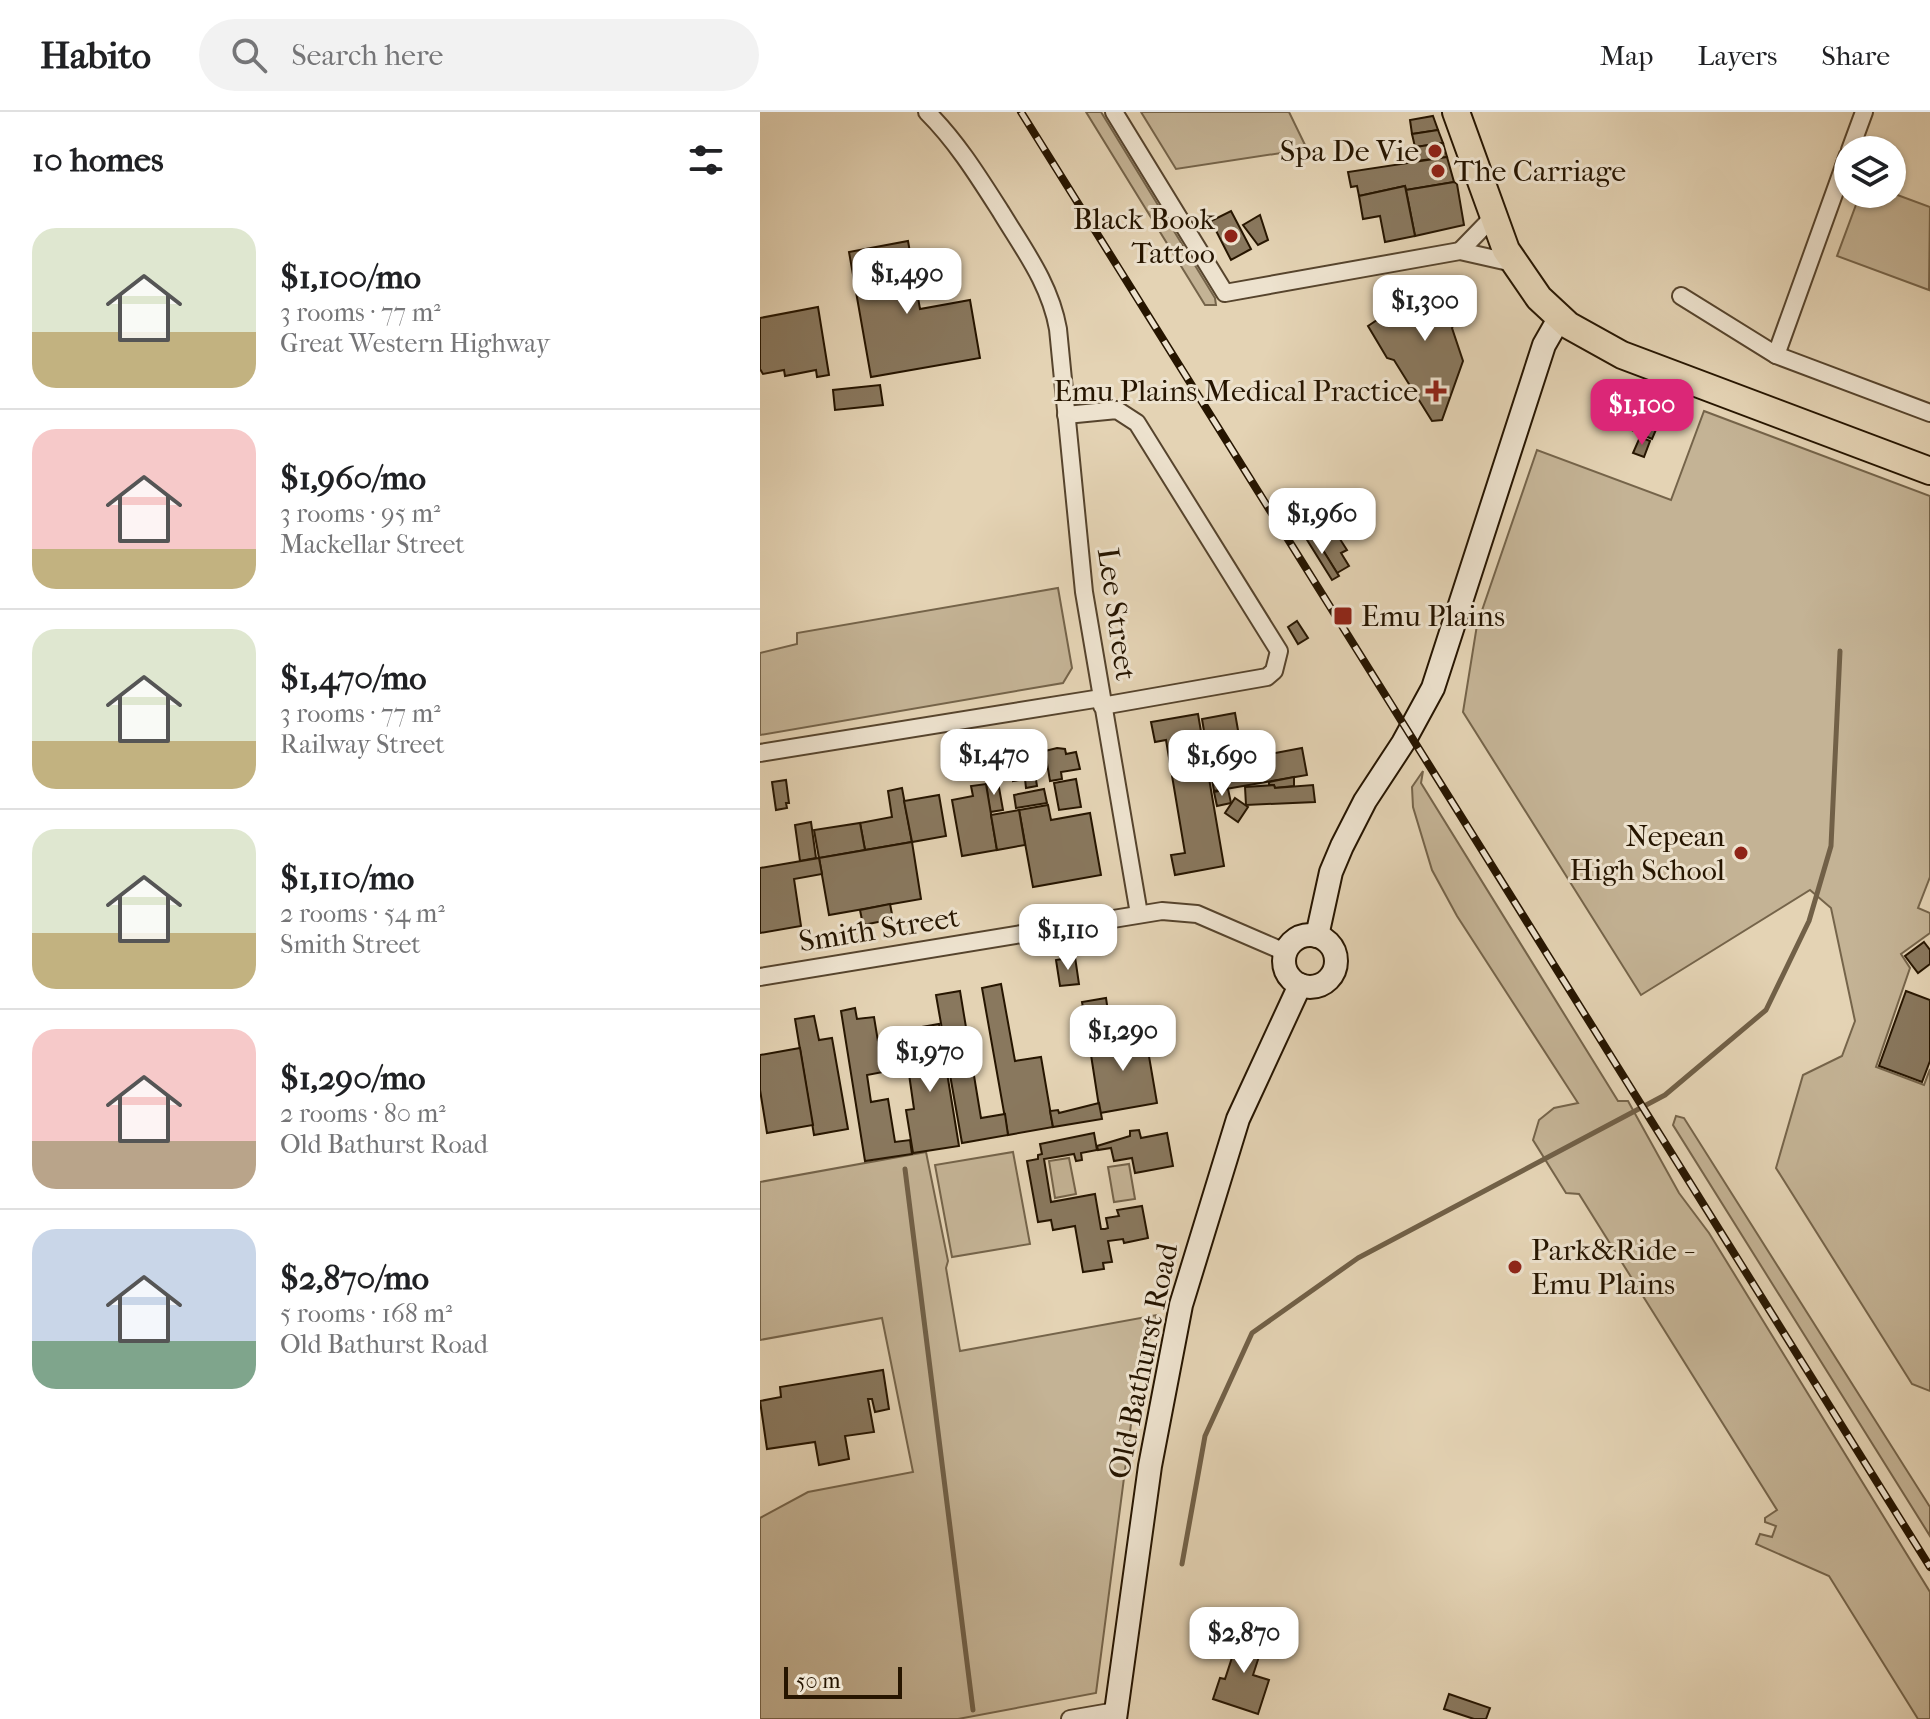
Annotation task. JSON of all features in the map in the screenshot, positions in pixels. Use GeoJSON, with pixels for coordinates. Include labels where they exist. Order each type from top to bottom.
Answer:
{"type":"FeatureCollection","features":[{"type":"Feature","properties":{"kind":"highway"},"geometry":{"type":"LineString","coordinates":[[1456,112],[1492,218],[1513,263],[1539,298],[1560,317],[1593,341],[1622,355],[1930,471]]}},
{"type":"Feature","properties":{"kind":"main road"},"geometry":{"type":"LineString","coordinates":[[1317,936],[1331,872],[1342,846],[1365,801],[1403,743],[1433,688],[1544,345],[1560,317]]}},
{"type":"Feature","properties":{"kind":"main road"},"geometry":{"type":"LineString","coordinates":[[1317,936],[1333,949],[1334,970],[1330,977],[1316,986],[1300,985],[1285,968],[1285,952],[1295,940],[1317,936]]}},
{"type":"Feature","properties":{"kind":"main road","name":"Old Bathurst Road"},"geometry":{"type":"LineString","coordinates":[[1115,1715],[1150,1466],[1181,1305],[1238,1119],[1300,985]]}},
{"type":"Feature","properties":{"kind":"street","name":"Lee Street"},"geometry":{"type":"LineString","coordinates":[[927,112],[962,151],[1045,285],[1058,329],[1079,557],[1139,914]]}},
{"type":"Feature","properties":{"kind":"street"},"geometry":{"type":"LineString","coordinates":[[1114,112],[1225,293],[1460,251],[1513,263]]}},
{"type":"Feature","properties":{"kind":"street"},"geometry":{"type":"LineString","coordinates":[[1855,136],[1864,112]]}},
{"type":"Feature","properties":{"kind":"street"},"geometry":{"type":"LineString","coordinates":[[1776,355],[1834,195]]}},
{"type":"Feature","properties":{"kind":"street"},"geometry":{"type":"LineString","coordinates":[[1460,251],[1492,218]]}},
{"type":"Feature","properties":{"kind":"street"},"geometry":{"type":"LineString","coordinates":[[1681,296],[1776,355],[1930,413]]}},
{"type":"Feature","properties":{"kind":"street"},"geometry":{"type":"LineString","coordinates":[[760,753],[1267,677],[1274,671],[1279,651],[1137,423],[1117,410],[1066,415]]}},
{"type":"Feature","properties":{"kind":"street","name":"Smith Street"},"geometry":{"type":"LineString","coordinates":[[760,977],[1139,914],[1180,910],[1197,914],[1285,952]]}},
{"type":"Feature","properties":{"kind":"street"},"geometry":{"type":"LineString","coordinates":[[1070,1719],[1115,1715]]}},
{"type":"Feature","properties":{"kind":"shaded area"},"geometry":{"type":"Polygon","coordinates":[[[1086,112],[1101,112],[1215,298],[1216,305],[1205,305],[1086,112]]]}},
{"type":"Feature","properties":{"kind":"shaded area"},"geometry":{"type":"Polygon","coordinates":[[[1141,112],[1289,112],[1307,149],[1176,169],[1141,112]]]}},
{"type":"Feature","properties":{"kind":"shaded area"},"geometry":{"type":"Polygon","coordinates":[[[1906,198],[1930,207],[1929,290],[1837,256],[1855,208],[1906,208],[1906,198]]]}},
{"type":"Feature","properties":{"kind":"shaded area","name":"Nepean High School"},"geometry":{"type":"Polygon","coordinates":[[[1704,411],[1930,496],[1930,877],[1918,908],[1930,913],[1930,933],[1901,954],[1910,968],[1876,1067],[1924,1085],[1930,1069],[1930,1391],[1912,1384],[1776,1168],[1803,1075],[1842,1056],[1855,1021],[1831,908],[1810,890],[1641,995],[1463,712],[1477,625],[1537,450],[1671,500],[1704,411]]]}},
{"type":"Feature","properties":{"kind":"shaded area"},"geometry":{"type":"Polygon","coordinates":[[[1058,588],[1072,668],[1063,683],[760,735],[760,653],[797,644],[797,633],[1058,588]]]}},
{"type":"Feature","properties":{"kind":"shaded area"},"geometry":{"type":"Polygon","coordinates":[[[1423,771],[1421,783],[1618,1101],[1628,1101],[1679,1193],[1709,1233],[1930,1592],[1930,1719],[1918,1719],[1829,1576],[1756,1544],[1760,1534],[1772,1537],[1776,1526],[1765,1522],[1765,1518],[1777,1510],[1579,1194],[1566,1193],[1533,1140],[1539,1120],[1554,1108],[1578,1103],[1457,916],[1432,870],[1413,807],[1412,787],[1423,771]]]}},
{"type":"Feature","properties":{"kind":"shaded area"},"geometry":{"type":"Polygon","coordinates":[[[1676,1116],[1684,1118],[1930,1507],[1930,1536],[1673,1125],[1676,1116]]]}},
{"type":"Feature","properties":{"kind":"shaded area"},"geometry":{"type":"Polygon","coordinates":[[[926,1152],[948,1261],[946,1268],[960,1351],[1157,1315],[1137,1378],[1096,1693],[958,1719],[760,1719],[760,1518],[808,1492],[913,1472],[882,1318],[760,1340],[760,1182],[926,1152]]]}},
{"type":"Feature","properties":{"kind":"shaded area"},"geometry":{"type":"Polygon","coordinates":[[[1013,1152],[1030,1244],[952,1257],[935,1165],[1013,1152]]]}},
{"type":"Feature","properties":{"kind":"shaded area"},"geometry":{"type":"Polygon","coordinates":[[[1069,1158],[1076,1194],[1055,1198],[1049,1161],[1069,1158]]]}},
{"type":"Feature","properties":{"kind":"shaded area"},"geometry":{"type":"Polygon","coordinates":[[[1129,1164],[1135,1199],[1114,1202],[1108,1167],[1129,1164]]]}},
{"type":"Feature","properties":{"kind":"building"},"geometry":{"type":"Polygon","coordinates":[[[1433,116],[1438,130],[1412,134],[1410,120],[1433,116]]]}},
{"type":"Feature","properties":{"kind":"building"},"geometry":{"type":"Polygon","coordinates":[[[1438,130],[1443,143],[1415,147],[1412,134],[1438,130]]]}},
{"type":"Feature","properties":{"kind":"building"},"geometry":{"type":"Polygon","coordinates":[[[1443,143],[1447,157],[1417,161],[1415,147],[1443,143]]]}},
{"type":"Feature","properties":{"kind":"building"},"geometry":{"type":"Polygon","coordinates":[[[1447,157],[1454,182],[1406,190],[1405,186],[1359,196],[1357,186],[1351,187],[1348,172],[1447,157]]]}},
{"type":"Feature","properties":{"kind":"building"},"geometry":{"type":"Polygon","coordinates":[[[1457,184],[1464,225],[1415,236],[1406,190],[1457,184]]]}},
{"type":"Feature","properties":{"kind":"building"},"geometry":{"type":"Polygon","coordinates":[[[1405,186],[1415,236],[1385,242],[1380,216],[1363,219],[1359,196],[1405,186]]]}},
{"type":"Feature","properties":{"kind":"building"},"geometry":{"type":"Polygon","coordinates":[[[1231,211],[1251,249],[1231,260],[1211,221],[1231,211]]]}},
{"type":"Feature","properties":{"kind":"building"},"geometry":{"type":"Polygon","coordinates":[[[1260,215],[1268,240],[1258,245],[1243,225],[1260,215]]]}},
{"type":"Feature","properties":{"kind":"building"},"geometry":{"type":"Polygon","coordinates":[[[908,241],[920,309],[970,300],[980,358],[871,377],[849,252],[908,241]]]}},
{"type":"Feature","properties":{"kind":"building"},"geometry":{"type":"Polygon","coordinates":[[[1450,279],[1463,316],[1457,317],[1452,328],[1463,361],[1442,420],[1432,421],[1394,360],[1387,358],[1368,326],[1389,312],[1406,309],[1402,287],[1450,279]]]}},
{"type":"Feature","properties":{"kind":"building"},"geometry":{"type":"Polygon","coordinates":[[[818,307],[829,375],[817,377],[816,370],[785,376],[784,370],[763,374],[760,369],[760,318],[818,307]]]}},
{"type":"Feature","properties":{"kind":"building"},"geometry":{"type":"Polygon","coordinates":[[[880,385],[883,405],[835,410],[833,390],[880,385]]]}},
{"type":"Feature","properties":{"kind":"building"},"geometry":{"type":"Polygon","coordinates":[[[1630,396],[1664,411],[1652,439],[1618,424],[1630,396]]]}},
{"type":"Feature","properties":{"kind":"building"},"geometry":{"type":"Polygon","coordinates":[[[1640,437],[1650,441],[1644,457],[1633,453],[1640,437]]]}},
{"type":"Feature","properties":{"kind":"building"},"geometry":{"type":"Polygon","coordinates":[[[1323,523],[1332,539],[1338,536],[1347,550],[1341,553],[1349,566],[1337,573],[1311,531],[1323,523]]]}},
{"type":"Feature","properties":{"kind":"building"},"geometry":{"type":"Polygon","coordinates":[[[1311,531],[1339,576],[1332,580],[1304,535],[1311,531]]]}},
{"type":"Feature","properties":{"kind":"building"},"geometry":{"type":"Polygon","coordinates":[[[1297,621],[1308,638],[1298,644],[1288,627],[1297,621]]]}},
{"type":"Feature","properties":{"kind":"building"},"geometry":{"type":"Polygon","coordinates":[[[1235,713],[1243,759],[1302,748],[1307,775],[1214,791],[1202,719],[1235,713]]]}},
{"type":"Feature","properties":{"kind":"building"},"geometry":{"type":"Polygon","coordinates":[[[1198,714],[1224,866],[1175,875],[1171,855],[1185,853],[1166,740],[1155,742],[1151,722],[1198,714]]]}},
{"type":"Feature","properties":{"kind":"building"},"geometry":{"type":"Polygon","coordinates":[[[1031,749],[1037,786],[1026,788],[1025,779],[1013,781],[1008,753],[1031,749]]]}},
{"type":"Feature","properties":{"kind":"building"},"geometry":{"type":"Polygon","coordinates":[[[1065,749],[1066,754],[1076,752],[1080,769],[1061,772],[1062,779],[1050,781],[1045,751],[1065,749]]]}},
{"type":"Feature","properties":{"kind":"building"},"geometry":{"type":"Polygon","coordinates":[[[1294,777],[1294,786],[1275,788],[1269,785],[1269,782],[1294,777]]]}},
{"type":"Feature","properties":{"kind":"building"},"geometry":{"type":"Polygon","coordinates":[[[1076,779],[1081,807],[1059,810],[1054,783],[1076,779]]]}},
{"type":"Feature","properties":{"kind":"building"},"geometry":{"type":"Polygon","coordinates":[[[786,780],[789,803],[786,803],[787,808],[776,810],[772,782],[786,780]]]}},
{"type":"Feature","properties":{"kind":"building"},"geometry":{"type":"Polygon","coordinates":[[[998,782],[1003,810],[990,812],[986,784],[998,782]]]}},
{"type":"Feature","properties":{"kind":"building"},"geometry":{"type":"Polygon","coordinates":[[[986,784],[997,850],[962,856],[952,800],[973,796],[971,786],[986,784]]]}},
{"type":"Feature","properties":{"kind":"building"},"geometry":{"type":"Polygon","coordinates":[[[1274,785],[1275,788],[1313,785],[1315,802],[1246,805],[1245,787],[1274,785]]]}},
{"type":"Feature","properties":{"kind":"building"},"geometry":{"type":"Polygon","coordinates":[[[902,788],[912,842],[865,850],[860,823],[892,817],[888,791],[902,788]]]}},
{"type":"Feature","properties":{"kind":"building"},"geometry":{"type":"Polygon","coordinates":[[[1044,789],[1047,803],[1016,808],[1014,795],[1044,789]]]}},
{"type":"Feature","properties":{"kind":"building"},"geometry":{"type":"Polygon","coordinates":[[[1228,789],[1231,803],[1217,806],[1214,792],[1228,789]]]}},
{"type":"Feature","properties":{"kind":"building"},"geometry":{"type":"Polygon","coordinates":[[[939,795],[946,836],[912,842],[904,801],[939,795]]]}},
{"type":"Feature","properties":{"kind":"building"},"geometry":{"type":"Polygon","coordinates":[[[1235,798],[1248,807],[1238,822],[1225,813],[1235,798]]]}},
{"type":"Feature","properties":{"kind":"building"},"geometry":{"type":"Polygon","coordinates":[[[1048,805],[1051,820],[1090,813],[1101,875],[1033,887],[1019,810],[1048,805]]]}},
{"type":"Feature","properties":{"kind":"building"},"geometry":{"type":"Polygon","coordinates":[[[1019,810],[1025,845],[997,850],[991,815],[1019,810]]]}},
{"type":"Feature","properties":{"kind":"building"},"geometry":{"type":"Polygon","coordinates":[[[811,822],[816,858],[800,861],[795,825],[811,822]]]}},
{"type":"Feature","properties":{"kind":"building"},"geometry":{"type":"Polygon","coordinates":[[[860,823],[865,850],[819,858],[814,830],[860,823]]]}},
{"type":"Feature","properties":{"kind":"building"},"geometry":{"type":"Polygon","coordinates":[[[912,842],[921,899],[829,915],[819,858],[912,842]]]}},
{"type":"Feature","properties":{"kind":"building"},"geometry":{"type":"Polygon","coordinates":[[[819,858],[822,874],[794,879],[801,926],[760,933],[760,868],[819,858]]]}},
{"type":"Feature","properties":{"kind":"building"},"geometry":{"type":"Polygon","coordinates":[[[890,904],[893,919],[863,925],[860,910],[890,904]]]}},
{"type":"Feature","properties":{"kind":"building"},"geometry":{"type":"Polygon","coordinates":[[[1924,942],[1930,950],[1930,964],[1918,973],[1905,956],[1924,942]]]}},
{"type":"Feature","properties":{"kind":"building"},"geometry":{"type":"Polygon","coordinates":[[[1075,957],[1079,984],[1060,986],[1056,960],[1075,957]]]}},
{"type":"Feature","properties":{"kind":"building"},"geometry":{"type":"Polygon","coordinates":[[[1001,984],[1015,1061],[1041,1057],[1053,1127],[1008,1135],[982,988],[1001,984]]]}},
{"type":"Feature","properties":{"kind":"building"},"geometry":{"type":"Polygon","coordinates":[[[960,991],[981,1118],[1005,1114],[1008,1135],[962,1143],[936,995],[960,991]]]}},
{"type":"Feature","properties":{"kind":"building"},"geometry":{"type":"Polygon","coordinates":[[[1906,991],[1930,1000],[1930,1061],[1922,1082],[1879,1066],[1906,991]]]}},
{"type":"Feature","properties":{"kind":"building"},"geometry":{"type":"Polygon","coordinates":[[[1106,998],[1112,1039],[1089,1042],[1082,1002],[1106,998]]]}},
{"type":"Feature","properties":{"kind":"building"},"geometry":{"type":"Polygon","coordinates":[[[855,1008],[857,1019],[874,1017],[883,1072],[867,1075],[871,1102],[888,1099],[895,1142],[910,1140],[912,1154],[865,1161],[841,1011],[855,1008]]]}},
{"type":"Feature","properties":{"kind":"building"},"geometry":{"type":"Polygon","coordinates":[[[814,1016],[819,1040],[832,1038],[848,1129],[814,1135],[795,1019],[814,1016]]]}},
{"type":"Feature","properties":{"kind":"building"},"geometry":{"type":"Polygon","coordinates":[[[939,1024],[959,1146],[913,1153],[906,1110],[914,1109],[908,1067],[916,1066],[910,1029],[939,1024]]]}},
{"type":"Feature","properties":{"kind":"building"},"geometry":{"type":"Polygon","coordinates":[[[1145,1033],[1157,1103],[1100,1113],[1089,1042],[1145,1033]]]}},
{"type":"Feature","properties":{"kind":"building"},"geometry":{"type":"Polygon","coordinates":[[[800,1048],[813,1125],[767,1133],[760,1090],[760,1055],[800,1048]]]}},
{"type":"Feature","properties":{"kind":"building"},"geometry":{"type":"Polygon","coordinates":[[[1099,1103],[1102,1119],[1053,1127],[1050,1111],[1058,1110],[1059,1113],[1099,1103]]]}},
{"type":"Feature","properties":{"kind":"building"},"geometry":{"type":"Polygon","coordinates":[[[1139,1130],[1141,1138],[1167,1133],[1173,1166],[1135,1173],[1132,1158],[1114,1161],[1111,1148],[1098,1150],[1097,1146],[1130,1136],[1130,1131],[1139,1130]]]}},
{"type":"Feature","properties":{"kind":"building"},"geometry":{"type":"Polygon","coordinates":[[[1094,1133],[1097,1150],[1081,1153],[1082,1160],[1076,1161],[1074,1154],[1044,1159],[1051,1202],[1095,1194],[1101,1229],[1108,1228],[1106,1218],[1119,1216],[1117,1210],[1142,1206],[1148,1238],[1124,1243],[1123,1239],[1108,1241],[1112,1262],[1103,1263],[1104,1269],[1083,1272],[1075,1226],[1053,1230],[1051,1220],[1038,1222],[1027,1161],[1038,1159],[1038,1155],[1042,1154],[1040,1144],[1094,1133]]]}},
{"type":"Feature","properties":{"kind":"building"},"geometry":{"type":"Polygon","coordinates":[[[883,1370],[889,1409],[875,1412],[872,1399],[868,1399],[874,1432],[845,1436],[849,1459],[819,1465],[815,1442],[767,1449],[760,1401],[781,1397],[780,1387],[883,1370]]]}},
{"type":"Feature","properties":{"kind":"building"},"geometry":{"type":"Polygon","coordinates":[[[1242,1627],[1266,1635],[1253,1675],[1269,1680],[1258,1714],[1213,1699],[1220,1678],[1225,1679],[1242,1627]]]}},
{"type":"Feature","properties":{"kind":"building"},"geometry":{"type":"Polygon","coordinates":[[[1449,1694],[1490,1708],[1486,1719],[1474,1719],[1444,1709],[1449,1694]]]}},
{"type":"Feature","properties":{"kind":"waterway"},"geometry":{"type":"LineString","coordinates":[[1182,1564],[1205,1436],[1252,1333],[1358,1258],[1665,1095],[1766,1010],[1809,921],[1831,846],[1840,651]]}},
{"type":"Feature","properties":{"kind":"waterway"},"geometry":{"type":"LineString","coordinates":[[905,1169],[973,1710]]}},
{"type":"Feature","properties":{"kind":"railway"},"geometry":{"type":"LineString","coordinates":[[1021,112],[1930,1567]]}},
{"type":"Feature","properties":{"kind":"place","name":"Spa De Vie"},"geometry":{"type":"Point","coordinates":[1435,151]}},
{"type":"Feature","properties":{"kind":"place","name":"The Carriage"},"geometry":{"type":"Point","coordinates":[1438,171]}},
{"type":"Feature","properties":{"kind":"place","name":"Black Book Tattoo"},"geometry":{"type":"Point","coordinates":[1231,236]}},
{"type":"Feature","properties":{"kind":"place","name":"Emu Plains Medical Practice"},"geometry":{"type":"Point","coordinates":[1436,391]}},
{"type":"Feature","properties":{"kind":"place","name":"Emu Plains"},"geometry":{"type":"Point","coordinates":[1343,616]}},
{"type":"Feature","properties":{"kind":"place","name":"Nepean High School"},"geometry":{"type":"Point","coordinates":[1741,853]}},
{"type":"Feature","properties":{"kind":"place","name":"Park&Ride - Emu Plains"},"geometry":{"type":"Point","coordinates":[1515,1267]}}]}
